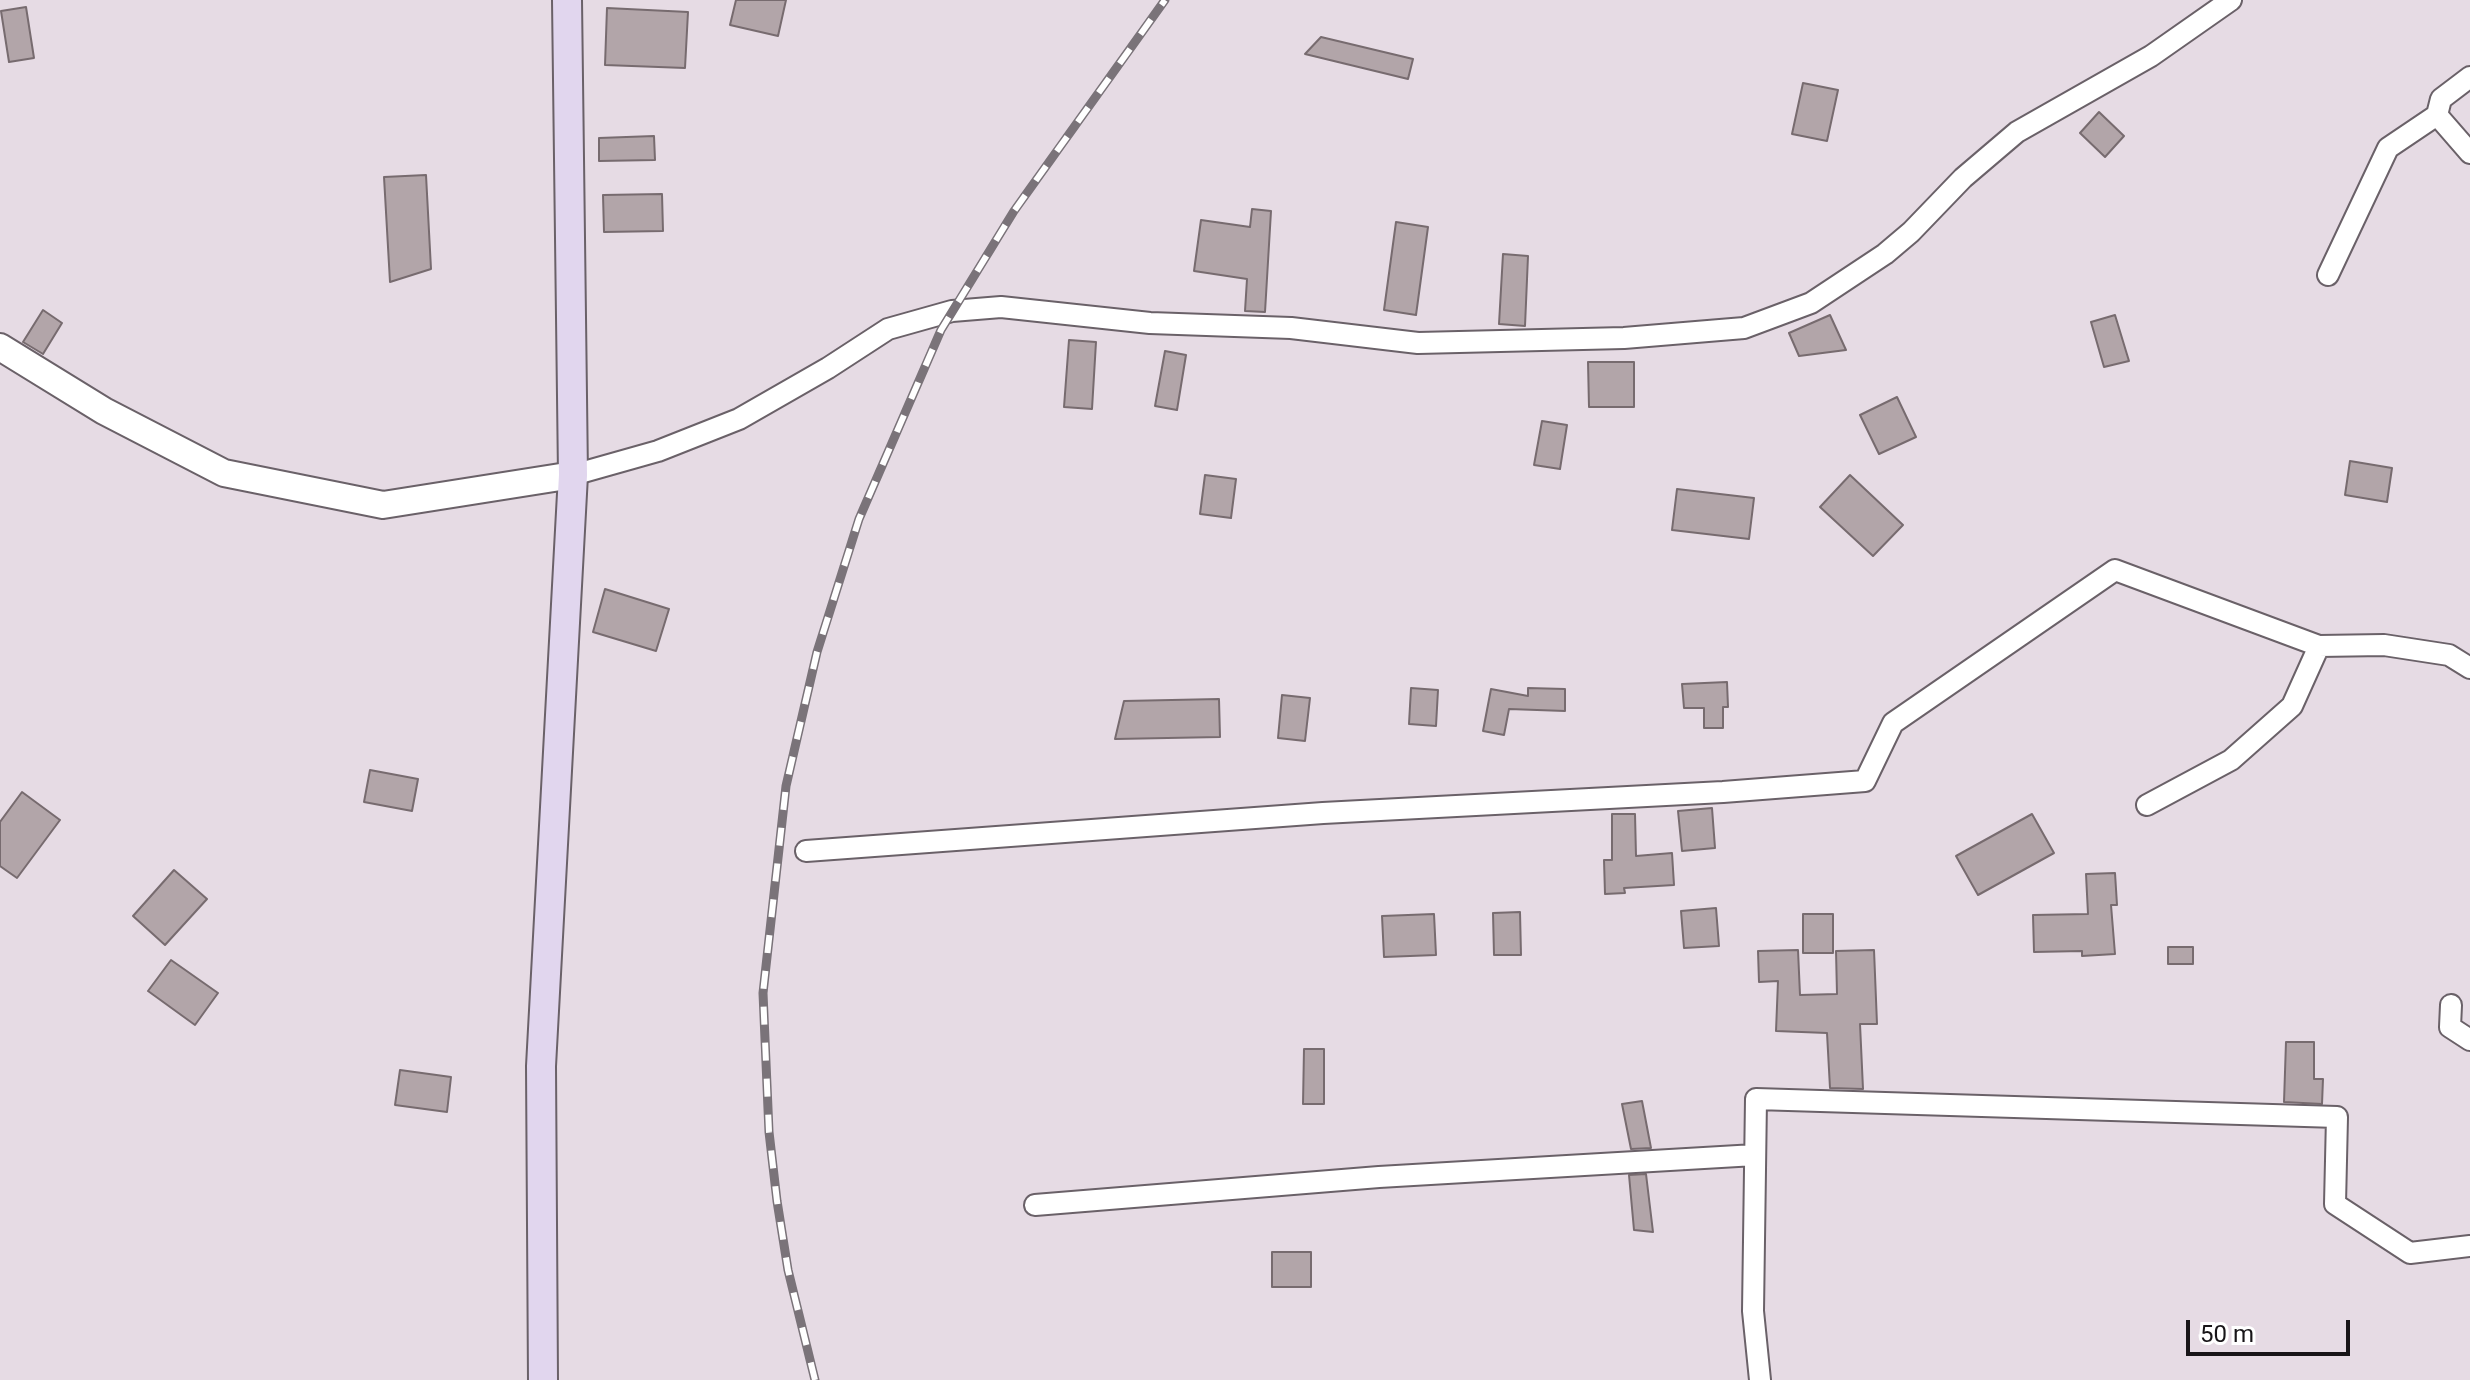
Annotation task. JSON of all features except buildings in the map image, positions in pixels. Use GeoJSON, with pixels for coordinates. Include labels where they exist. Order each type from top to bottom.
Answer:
{"type":"FeatureCollection","features":[{"type":"Feature","properties":{"kind":"main road"},"geometry":{"type":"LineString","coordinates":[[543,1380],[541,1066],[573,475],[567,0]]}},
{"type":"Feature","properties":{"kind":"street"},"geometry":{"type":"LineString","coordinates":[[0,347],[104,411],[224,473],[383,505],[573,475],[658,451],[739,419],[888,329],[952,311],[1001,307],[1150,323],[1291,328],[1418,343],[1624,338],[1744,328],[1811,303],[1885,254],[1963,178],[2017,132],[2151,56],[2231,0]]}},
{"type":"Feature","properties":{"kind":"street"},"geometry":{"type":"LineString","coordinates":[[2328,275],[2388,148],[2437,115],[2441,99],[2470,77]]}},
{"type":"Feature","properties":{"kind":"street"},"geometry":{"type":"LineString","coordinates":[[2437,115],[2470,153]]}},
{"type":"Feature","properties":{"kind":"street"},"geometry":{"type":"LineString","coordinates":[[806,851],[1323,813],[1707,793],[1865,781],[1893,723],[2115,570],[2319,646],[2384,645],[2449,655],[2470,668]]}},
{"type":"Feature","properties":{"kind":"street"},"geometry":{"type":"LineString","coordinates":[[2147,805],[2231,760],[2292,706],[2319,646]]}},
{"type":"Feature","properties":{"kind":"street"},"geometry":{"type":"LineString","coordinates":[[2451,1005],[2450,1027],[2470,1040]]}},
{"type":"Feature","properties":{"kind":"street"},"geometry":{"type":"LineString","coordinates":[[1760,1380],[1753,1311],[1756,1099],[2337,1117],[2335,1204],[2410,1253],[2470,1246]]}},
{"type":"Feature","properties":{"kind":"street"},"geometry":{"type":"LineString","coordinates":[[1035,1205],[1379,1177],[1755,1155]]}},
{"type":"Feature","properties":{"kind":"railway"},"geometry":{"type":"LineString","coordinates":[[815,1380],[788,1270],[777,1201],[769,1132],[763,993],[786,786],[817,652],[859,519],[941,330],[1014,211],[1165,0]]}}]}
